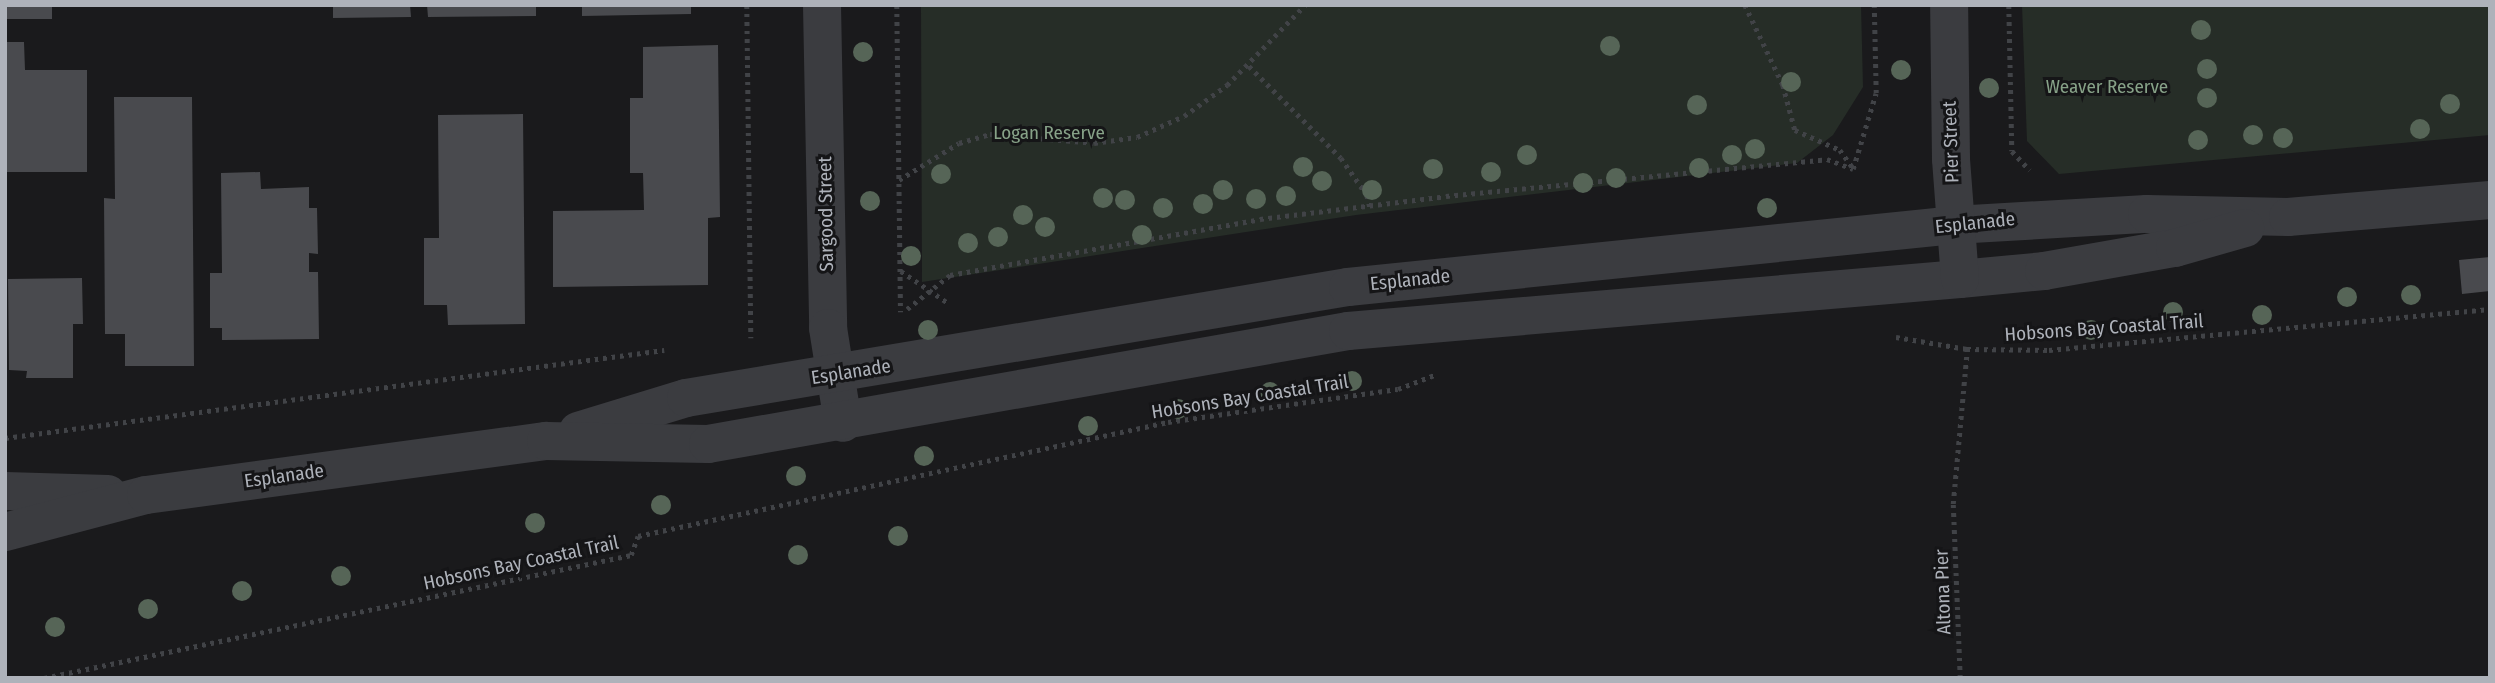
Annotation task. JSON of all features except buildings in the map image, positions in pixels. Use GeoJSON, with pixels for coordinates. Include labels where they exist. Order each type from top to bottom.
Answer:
{"type":"FeatureCollection","features":[{"type":"Feature","properties":{"kind":"street","name":"Sargood Street"},"geometry":{"type":"LineString","coordinates":[[822,5],[828,328],[843,422]]}},
{"type":"Feature","properties":{"kind":"street","name":"Pier Street"},"geometry":{"type":"LineString","coordinates":[[1949,5],[1954,225],[1960,279]]}},
{"type":"Feature","properties":{"kind":"street","name":"Esplanade"},"geometry":{"type":"LineString","coordinates":[[546,441],[686,398],[1348,287],[1954,225],[2147,214],[2288,217],[2490,200]]}},
{"type":"Feature","properties":{"kind":"street","name":"Esplanade"},"geometry":{"type":"LineString","coordinates":[[5,532],[146,495],[546,441],[708,444],[1348,331],[2043,271],[2175,247],[2288,217]]}},
{"type":"Feature","properties":{"kind":"street","name":"Esplanade"},"geometry":{"type":"LineString","coordinates":[[5,491],[146,495]]}},
{"type":"Feature","properties":{"kind":"path"},"geometry":{"type":"LineString","coordinates":[[747,5],[751,339]]}},
{"type":"Feature","properties":{"kind":"path"},"geometry":{"type":"LineString","coordinates":[[897,5],[901,314]]}},
{"type":"Feature","properties":{"kind":"path"},"geometry":{"type":"LineString","coordinates":[[899,180],[959,143],[990,134],[1094,143],[1137,137],[1184,116],[1249,66],[1305,5]]}},
{"type":"Feature","properties":{"kind":"path"},"geometry":{"type":"LineString","coordinates":[[1745,5],[1783,85],[1795,130],[1840,150],[1853,169]]}},
{"type":"Feature","properties":{"kind":"path"},"geometry":{"type":"LineString","coordinates":[[1853,169],[1876,93],[1874,5]]}},
{"type":"Feature","properties":{"kind":"path"},"geometry":{"type":"LineString","coordinates":[[2009,5],[2012,151],[2039,179]]}},
{"type":"Feature","properties":{"kind":"path"},"geometry":{"type":"LineString","coordinates":[[1249,66],[1342,158],[1370,207]]}},
{"type":"Feature","properties":{"kind":"path"},"geometry":{"type":"LineString","coordinates":[[738,340],[828,328],[901,314],[950,275],[1260,219],[1446,196],[1827,159],[1853,169]]}},
{"type":"Feature","properties":{"kind":"path"},"geometry":{"type":"LineString","coordinates":[[900,271],[948,303]]}},
{"type":"Feature","properties":{"kind":"path","name":"Hobsons Bay Coastal Trail"},"geometry":{"type":"LineString","coordinates":[[1894,336],[1967,349],[2049,350],[2490,309]]}},
{"type":"Feature","properties":{"kind":"path"},"geometry":{"type":"LineString","coordinates":[[5,438],[670,349]]}},
{"type":"Feature","properties":{"kind":"path","name":"Altona Pier"},"geometry":{"type":"LineString","coordinates":[[1960,678],[1953,504],[1967,349]]}},
{"type":"Feature","properties":{"kind":"path","name":"Hobsons Bay Coastal Trail"},"geometry":{"type":"LineString","coordinates":[[44,678],[631,555],[638,536],[664,530],[1168,422],[1398,389],[1441,373]]}},
{"type":"Feature","properties":{"kind":"green space","name":"Logan Reserve"},"geometry":{"type":"Polygon","coordinates":[[[921,5],[1861,5],[1863,87],[1833,135],[1797,163],[1356,215],[922,282],[921,5]]]}},
{"type":"Feature","properties":{"kind":"green space","name":"Weaver Reserve"},"geometry":{"type":"Polygon","coordinates":[[[2022,5],[2490,5],[2490,135],[2059,174],[2027,141],[2022,5]]]}}]}
